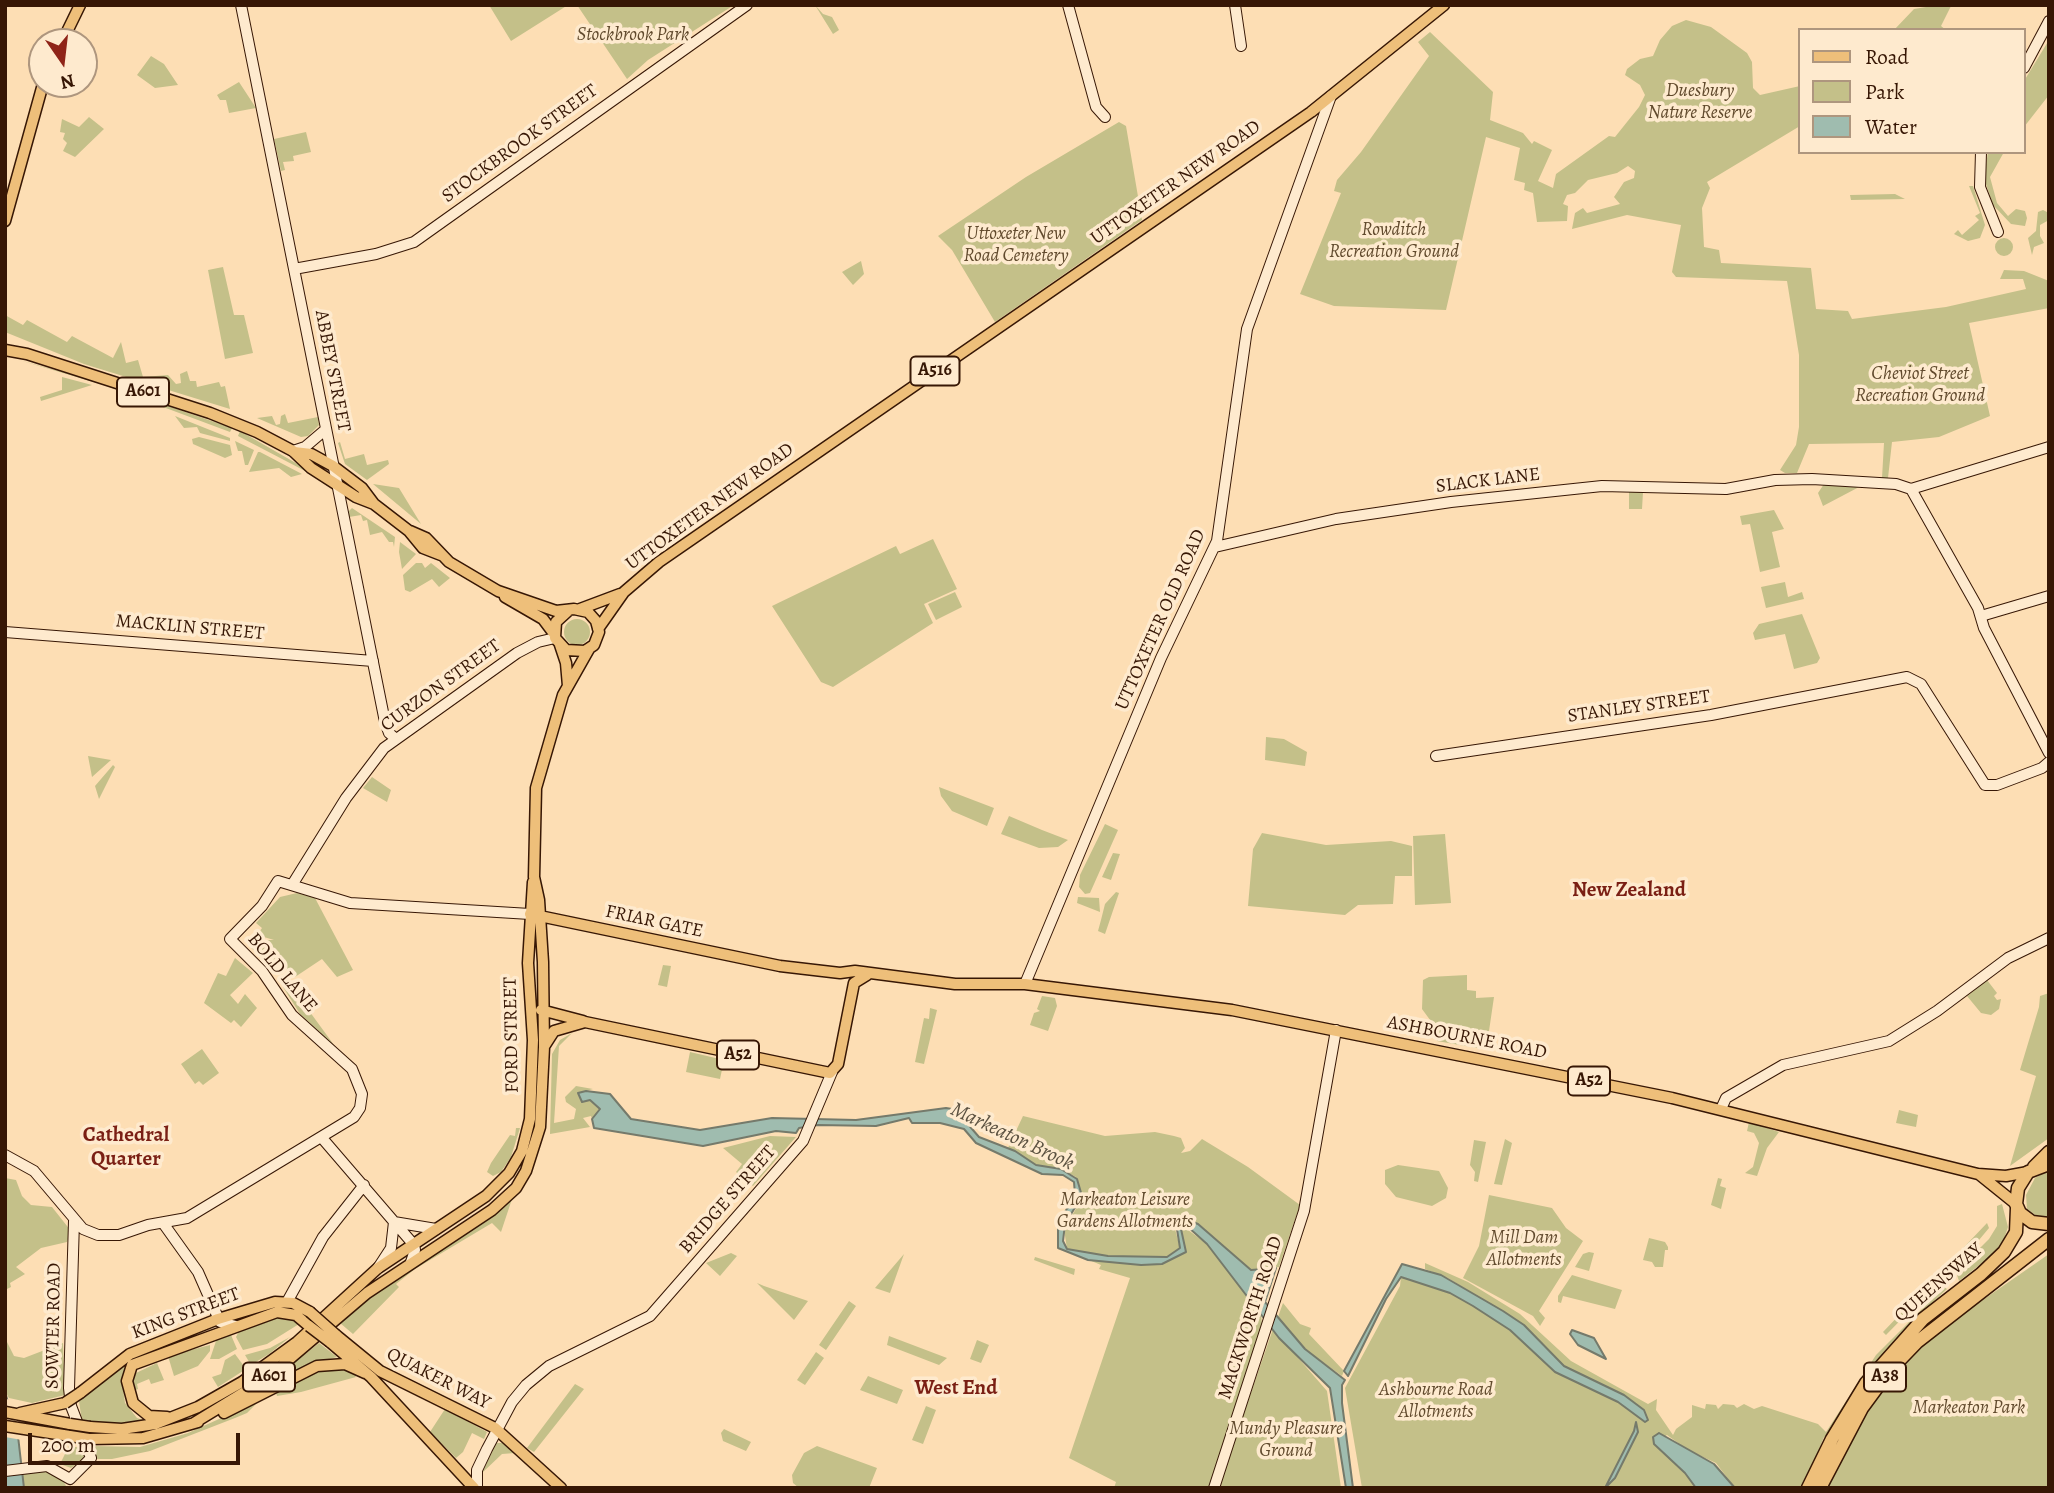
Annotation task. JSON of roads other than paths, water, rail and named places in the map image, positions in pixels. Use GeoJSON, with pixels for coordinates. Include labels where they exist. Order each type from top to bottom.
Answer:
{"type":"FeatureCollection","features":[{"type":"Feature","properties":{"kind":"highway"},"geometry":{"type":"LineString","coordinates":[[2030,1171],[2049,1152]]}},
{"type":"Feature","properties":{"kind":"highway"},"geometry":{"type":"LineString","coordinates":[[2030,1171],[2049,1164]]}},
{"type":"Feature","properties":{"kind":"highway","name":"QUEENSWAY"},"geometry":{"type":"LineString","coordinates":[[1808,1488],[1838,1428],[1866,1383],[1923,1319],[1981,1274],[2004,1252],[2016,1232],[2018,1188],[2030,1171]]}},
{"type":"Feature","properties":{"kind":"highway"},"geometry":{"type":"LineString","coordinates":[[2016,1206],[2032,1222],[2049,1224]]}},
{"type":"Feature","properties":{"kind":"highway","name":"QUEENSWAY"},"geometry":{"type":"LineString","coordinates":[[1820,1488],[1862,1408],[1890,1370],[1917,1342],[2049,1240]]}},
{"type":"Feature","properties":{"kind":"main road"},"geometry":{"type":"LineString","coordinates":[[69,28],[80,5]]}},
{"type":"Feature","properties":{"kind":"main road","name":"UTTOXETER NEW ROAD"},"geometry":{"type":"LineString","coordinates":[[598,629],[624,592],[659,562],[1331,96],[1440,8]]}},
{"type":"Feature","properties":{"kind":"main road"},"geometry":{"type":"LineString","coordinates":[[5,220],[38,98]]}},
{"type":"Feature","properties":{"kind":"main road","name":"A601"},"geometry":{"type":"LineString","coordinates":[[5,342],[27,354]]}},
{"type":"Feature","properties":{"kind":"main road","name":"A601"},"geometry":{"type":"LineString","coordinates":[[5,351],[27,354],[210,413],[293,451],[311,454],[333,466],[362,488],[374,504],[409,531],[423,548],[441,555],[543,619],[557,639]]}},
{"type":"Feature","properties":{"kind":"main road","name":"A601"},"geometry":{"type":"LineString","coordinates":[[293,451],[311,468],[356,497],[374,504]]}},
{"type":"Feature","properties":{"kind":"main road","name":"A601"},"geometry":{"type":"LineString","coordinates":[[498,591],[547,609],[580,609]]}},
{"type":"Feature","properties":{"kind":"main road","name":"UTTOXETER NEW ROAD"},"geometry":{"type":"LineString","coordinates":[[580,609],[624,592]]}},
{"type":"Feature","properties":{"kind":"main road"},"geometry":{"type":"LineString","coordinates":[[580,609],[594,618],[598,629]]}},
{"type":"Feature","properties":{"kind":"main road"},"geometry":{"type":"LineString","coordinates":[[568,611],[556,622],[557,639],[566,663],[568,687]]}},
{"type":"Feature","properties":{"kind":"main road","name":"A601"},"geometry":{"type":"LineString","coordinates":[[535,915],[536,788],[554,721],[568,687],[597,639],[598,629]]}},
{"type":"Feature","properties":{"kind":"main road"},"geometry":{"type":"LineString","coordinates":[[557,639],[573,653],[589,649]]}},
{"type":"Feature","properties":{"kind":"main road","name":"FRIAR GATE"},"geometry":{"type":"LineString","coordinates":[[535,915],[767,964],[840,973],[855,971],[867,975],[955,984],[1025,984]]}},
{"type":"Feature","properties":{"kind":"main road","name":"FORD STREET"},"geometry":{"type":"LineString","coordinates":[[436,1229],[499,1185],[522,1151],[530,1119],[535,915]]}},
{"type":"Feature","properties":{"kind":"main road","name":"FORD STREET"},"geometry":{"type":"LineString","coordinates":[[512,1192],[533,1156],[540,1126],[545,1011],[535,915]]}},
{"type":"Feature","properties":{"kind":"main road","name":"A52"},"geometry":{"type":"LineString","coordinates":[[840,973],[854,983]]}},
{"type":"Feature","properties":{"kind":"main road"},"geometry":{"type":"LineString","coordinates":[[854,983],[867,975]]}},
{"type":"Feature","properties":{"kind":"main road","name":"BRIDGE STREET"},"geometry":{"type":"LineString","coordinates":[[832,1072],[838,1064],[854,983]]}},
{"type":"Feature","properties":{"kind":"main road","name":"ASHBOURNE ROAD"},"geometry":{"type":"LineString","coordinates":[[1025,984],[1232,1010],[1336,1030],[1721,1109],[1978,1174],[2006,1176],[2030,1171]]}},
{"type":"Feature","properties":{"kind":"main road"},"geometry":{"type":"LineString","coordinates":[[531,1003],[545,1011],[585,1022]]}},
{"type":"Feature","properties":{"kind":"main road"},"geometry":{"type":"LineString","coordinates":[[544,1047],[554,1031],[585,1022]]}},
{"type":"Feature","properties":{"kind":"main road","name":"A52"},"geometry":{"type":"LineString","coordinates":[[585,1022],[832,1072]]}},
{"type":"Feature","properties":{"kind":"main road","name":"ASHBOURNE ROAD"},"geometry":{"type":"LineString","coordinates":[[1978,1174],[2016,1206]]}},
{"type":"Feature","properties":{"kind":"main road"},"geometry":{"type":"LineString","coordinates":[[414,1245],[427,1243],[512,1192]]}},
{"type":"Feature","properties":{"kind":"main road","name":"A601"},"geometry":{"type":"LineString","coordinates":[[5,1426],[143,1438],[194,1423],[272,1375],[367,1293],[483,1217],[512,1192]]}},
{"type":"Feature","properties":{"kind":"main road","name":"A601"},"geometry":{"type":"LineString","coordinates":[[90,1433],[148,1426],[187,1412],[242,1382],[282,1354],[378,1268],[436,1229]]}},
{"type":"Feature","properties":{"kind":"main road"},"geometry":{"type":"LineString","coordinates":[[288,1302],[333,1338],[475,1488]]}},
{"type":"Feature","properties":{"kind":"main road","name":"KING STREET"},"geometry":{"type":"LineString","coordinates":[[11,1413],[65,1403],[130,1354],[218,1319],[270,1303],[288,1302]]}},
{"type":"Feature","properties":{"kind":"main road"},"geometry":{"type":"LineString","coordinates":[[187,1412],[158,1417],[141,1412],[130,1398],[128,1371],[136,1363],[277,1312],[306,1316]]}},
{"type":"Feature","properties":{"kind":"main road","name":"QUAKER WAY"},"geometry":{"type":"LineString","coordinates":[[333,1338],[380,1371],[508,1438],[561,1488]]}},
{"type":"Feature","properties":{"kind":"main road"},"geometry":{"type":"LineString","coordinates":[[194,1423],[225,1413],[317,1366],[345,1364],[365,1373]]}},
{"type":"Feature","properties":{"kind":"main road","name":"A601"},"geometry":{"type":"LineString","coordinates":[[11,1413],[70,1430]]}},
{"type":"Feature","properties":{"kind":"street","name":"ABBEY STREET"},"geometry":{"type":"LineString","coordinates":[[240,5],[387,729],[396,739]]}},
{"type":"Feature","properties":{"kind":"street","name":"STOCKBROOK STREET"},"geometry":{"type":"LineString","coordinates":[[294,269],[376,254],[414,242],[747,5]]}},
{"type":"Feature","properties":{"kind":"street"},"geometry":{"type":"LineString","coordinates":[[1068,5],[1096,107],[1105,117]]}},
{"type":"Feature","properties":{"kind":"street"},"geometry":{"type":"LineString","coordinates":[[1235,5],[1241,46]]}},
{"type":"Feature","properties":{"kind":"street"},"geometry":{"type":"LineString","coordinates":[[2026,64],[2049,21]]}},
{"type":"Feature","properties":{"kind":"street","name":"UTTOXETER OLD ROAD"},"geometry":{"type":"LineString","coordinates":[[1025,984],[1161,658],[1215,547],[1227,488],[1249,321],[1331,96]]}},
{"type":"Feature","properties":{"kind":"street"},"geometry":{"type":"LineString","coordinates":[[1981,154],[1980,187],[1997,232]]}},
{"type":"Feature","properties":{"kind":"street"},"geometry":{"type":"LineString","coordinates":[[293,451],[305,447],[326,430]]}},
{"type":"Feature","properties":{"kind":"street"},"geometry":{"type":"LineString","coordinates":[[2049,447],[1911,489],[1981,616],[1984,628],[2049,753]]}},
{"type":"Feature","properties":{"kind":"street","name":"SLACK LANE"},"geometry":{"type":"LineString","coordinates":[[1215,547],[1317,523],[1451,502],[1619,485],[1718,489],[1769,481],[1812,479],[1896,484],[1911,489]]}},
{"type":"Feature","properties":{"kind":"street"},"geometry":{"type":"LineString","coordinates":[[1981,616],[2049,596]]}},
{"type":"Feature","properties":{"kind":"street","name":"MACKLIN STREET"},"geometry":{"type":"LineString","coordinates":[[5,632],[373,661]]}},
{"type":"Feature","properties":{"kind":"street","name":"CURZON STREET"},"geometry":{"type":"LineString","coordinates":[[292,886],[346,798],[384,748],[517,653],[538,642],[557,639]]}},
{"type":"Feature","properties":{"kind":"street","name":"STANLEY STREET"},"geometry":{"type":"LineString","coordinates":[[1436,756],[1711,715],[1901,677],[1914,679],[1980,779],[1988,786],[2042,768],[2049,762]]}},
{"type":"Feature","properties":{"kind":"street","name":"FRIAR GATE"},"geometry":{"type":"LineString","coordinates":[[230,939],[262,906],[278,881],[350,903],[535,915]]}},
{"type":"Feature","properties":{"kind":"street"},"geometry":{"type":"LineString","coordinates":[[1721,1109],[1726,1098],[1783,1065],[1889,1041],[1937,1011],[2016,953],[2049,938]]}},
{"type":"Feature","properties":{"kind":"street","name":"BOLD LANE"},"geometry":{"type":"LineString","coordinates":[[230,939],[262,971],[283,1004],[307,1029],[346,1061],[358,1078],[362,1094],[356,1115],[322,1138]]}},
{"type":"Feature","properties":{"kind":"street","name":"MACKWORTH ROAD"},"geometry":{"type":"LineString","coordinates":[[1214,1488],[1307,1199],[1336,1030]]}},
{"type":"Feature","properties":{"kind":"street","name":"BRIDGE STREET"},"geometry":{"type":"LineString","coordinates":[[516,1401],[541,1371],[646,1320],[799,1147],[809,1130],[832,1072]]}},
{"type":"Feature","properties":{"kind":"street"},"geometry":{"type":"LineString","coordinates":[[178,1244],[178,1230],[187,1218],[256,1174],[322,1138],[414,1245],[411,1262]]}},
{"type":"Feature","properties":{"kind":"street"},"geometry":{"type":"LineString","coordinates":[[5,1155],[34,1171],[75,1221],[89,1232],[105,1236]]}},
{"type":"Feature","properties":{"kind":"street"},"geometry":{"type":"LineString","coordinates":[[288,1302],[323,1237],[364,1185]]}},
{"type":"Feature","properties":{"kind":"street"},"geometry":{"type":"LineString","coordinates":[[74,1248],[87,1239],[187,1218]]}},
{"type":"Feature","properties":{"kind":"street","name":"SOWTER ROAD"},"geometry":{"type":"LineString","coordinates":[[5,1471],[30,1467],[55,1468],[70,1479],[89,1464],[91,1453],[71,1406],[69,1388],[75,1221]]}},
{"type":"Feature","properties":{"kind":"street"},"geometry":{"type":"LineString","coordinates":[[394,1222],[436,1229]]}},
{"type":"Feature","properties":{"kind":"street"},"geometry":{"type":"LineString","coordinates":[[378,1268],[391,1248],[394,1222]]}},
{"type":"Feature","properties":{"kind":"street"},"geometry":{"type":"LineString","coordinates":[[163,1223],[198,1272],[218,1319],[226,1325],[236,1326]]}},
{"type":"Feature","properties":{"kind":"street"},"geometry":{"type":"LineString","coordinates":[[475,1488],[477,1470],[493,1431],[516,1401]]}},
{"type":"Feature","properties":{"kind":"street"},"geometry":{"type":"LineString","coordinates":[[508,1438],[505,1425],[516,1401]]}},
{"type":"Feature","properties":{"kind":"water"},"geometry":{"type":"Polygon","coordinates":[[[586,1091],[610,1094],[631,1119],[700,1130],[772,1118],[856,1120],[952,1109],[951,1117],[966,1122],[979,1137],[1015,1151],[1036,1165],[1061,1169],[1077,1179],[1082,1196],[1065,1224],[1063,1241],[1067,1249],[1108,1256],[1167,1257],[1180,1248],[1176,1223],[1185,1219],[1198,1224],[1251,1270],[1276,1268],[1265,1302],[1305,1349],[1345,1380],[1342,1385],[1342,1403],[1353,1488],[1346,1488],[1330,1388],[1279,1338],[1207,1244],[1188,1227],[1181,1229],[1186,1252],[1162,1264],[1141,1265],[1088,1260],[1058,1248],[1058,1224],[1075,1195],[1074,1182],[1063,1175],[1042,1174],[976,1143],[964,1129],[940,1123],[912,1123],[909,1118],[876,1126],[818,1125],[799,1128],[796,1133],[776,1131],[703,1146],[594,1128],[592,1119],[600,1109],[590,1100],[582,1102],[578,1093],[586,1091]]]}},
{"type":"Feature","properties":{"kind":"water"},"geometry":{"type":"Polygon","coordinates":[[[1402,1264],[1441,1275],[1503,1311],[1524,1325],[1564,1366],[1624,1395],[1644,1410],[1648,1420],[1645,1422],[1618,1402],[1555,1372],[1510,1330],[1473,1306],[1450,1293],[1401,1277],[1386,1299],[1348,1376],[1344,1371],[1402,1264]]]}},
{"type":"Feature","properties":{"kind":"water"},"geometry":{"type":"Polygon","coordinates":[[[1572,1330],[1594,1338],[1606,1359],[1578,1345],[1570,1334],[1572,1330]]]}},
{"type":"Feature","properties":{"kind":"water"},"geometry":{"type":"Polygon","coordinates":[[[5,1392],[18,1436],[24,1488],[5,1488],[5,1392]]]}},
{"type":"Feature","properties":{"kind":"water"},"geometry":{"type":"Polygon","coordinates":[[[1636,1422],[1638,1432],[1615,1478],[1605,1488],[1634,1431],[1636,1422]]]}},
{"type":"Feature","properties":{"kind":"water"},"geometry":{"type":"Polygon","coordinates":[[[1659,1433],[1714,1464],[1735,1488],[1696,1488],[1685,1473],[1654,1444],[1653,1437],[1659,1433]]]}},
{"type":"Feature","properties":{"kind":"district","name":"New Zealand"},"geometry":{"type":"Point","coordinates":[1629,891]}},
{"type":"Feature","properties":{"kind":"district","name":"Cathedral Quarter"},"geometry":{"type":"Point","coordinates":[126,1148]}},
{"type":"Feature","properties":{"kind":"district","name":"West End"},"geometry":{"type":"Point","coordinates":[956,1389]}},
{"type":"Feature","properties":{"kind":"park label","name":"Stockbrook Park"},"geometry":{"type":"Point","coordinates":[633,35]}},
{"type":"Feature","properties":{"kind":"park label","name":"Duesbury Nature Reserve"},"geometry":{"type":"Point","coordinates":[1700,102]}},
{"type":"Feature","properties":{"kind":"park label","name":"Rowditch Recreation Ground"},"geometry":{"type":"Point","coordinates":[1394,241]}},
{"type":"Feature","properties":{"kind":"park label","name":"Uttoxeter New Road Cemetery"},"geometry":{"type":"Point","coordinates":[1016,245]}},
{"type":"Feature","properties":{"kind":"park label","name":"Cheviot Street Recreation Ground"},"geometry":{"type":"Point","coordinates":[1920,385]}},
{"type":"Feature","properties":{"kind":"park label","name":"Markeaton Leisure Gardens Allotments"},"geometry":{"type":"Point","coordinates":[1125,1211]}},
{"type":"Feature","properties":{"kind":"park label","name":"Mill Dam Allotments"},"geometry":{"type":"Point","coordinates":[1524,1249]}},
{"type":"Feature","properties":{"kind":"park label","name":"Ashbourne Road Allotments"},"geometry":{"type":"Point","coordinates":[1436,1401]}},
{"type":"Feature","properties":{"kind":"park label","name":"Markeaton Park"},"geometry":{"type":"Point","coordinates":[1969,1408]}},
{"type":"Feature","properties":{"kind":"park label","name":"Mundy Pleasure Ground"},"geometry":{"type":"Point","coordinates":[1286,1440]}},
{"type":"Feature","properties":{"kind":"water label","name":"Markeaton Brook"},"geometry":{"type":"Point","coordinates":[1012,1137]}}]}
